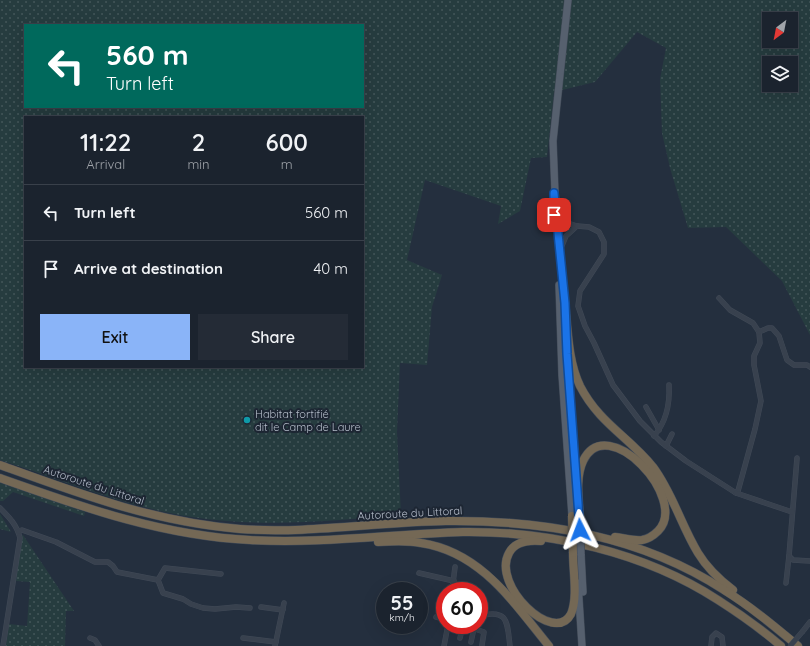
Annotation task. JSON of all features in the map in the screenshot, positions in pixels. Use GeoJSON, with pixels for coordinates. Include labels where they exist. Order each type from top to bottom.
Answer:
{"type":"FeatureCollection","features":[{"type":"Feature","properties":{"kind":"highway"},"geometry":{"type":"LineString","coordinates":[[565,303],[571,358],[578,380],[589,401],[599,415],[645,458],[653,468],[672,499],[693,544],[709,568],[728,586],[787,632],[802,646]]}},
{"type":"Feature","properties":{"kind":"highway"},"geometry":{"type":"LineString","coordinates":[[445,521],[484,519],[535,522],[567,526],[631,540],[642,540],[649,538],[660,528],[665,520],[665,507],[658,488],[648,472],[637,460],[618,447],[600,447],[590,452],[586,456],[580,468],[574,515],[577,553],[574,595],[570,616],[563,622],[552,624],[544,622],[531,612],[518,598],[506,577],[506,558],[516,545],[525,541],[550,542],[586,548],[674,576]]}},
{"type":"Feature","properties":{"kind":"highway","name":"Autoroute du Littoral"},"geometry":{"type":"LineString","coordinates":[[0,466],[120,506],[176,521],[241,529],[287,530],[445,521],[534,524],[569,529],[642,550],[680,566],[723,589],[765,619],[798,646]]}},
{"type":"Feature","properties":{"kind":"highway","name":"Autoroute du Littoral"},"geometry":{"type":"LineString","coordinates":[[0,478],[111,516],[152,527],[218,538],[287,541],[465,532],[532,536],[562,540],[598,548],[630,558],[674,576],[717,599],[757,626],[781,646]]}},
{"type":"Feature","properties":{"kind":"highway"},"geometry":{"type":"LineString","coordinates":[[287,541],[405,541],[440,547],[465,558],[482,570],[506,594],[549,646]]}},
{"type":"Feature","properties":{"kind":"main road"},"geometry":{"type":"LineString","coordinates":[[568,0],[553,141],[562,375],[574,515]]}},
{"type":"Feature","properties":{"kind":"main road"},"geometry":{"type":"LineString","coordinates":[[556,226],[561,251],[565,303],[574,515]]}},
{"type":"Feature","properties":{"kind":"main road"},"geometry":{"type":"LineString","coordinates":[[577,553],[582,646]]}},
{"type":"Feature","properties":{"kind":"main road"},"geometry":{"type":"LineString","coordinates":[[577,553],[587,646]]}},
{"type":"Feature","properties":{"kind":"street"},"geometry":{"type":"LineString","coordinates":[[556,226],[589,227],[599,232],[604,242],[604,254],[585,282],[579,295],[579,314],[613,385],[640,421],[666,446],[733,492],[792,512]]}},
{"type":"Feature","properties":{"kind":"street"},"geometry":{"type":"LineString","coordinates":[[556,226],[564,235],[568,234]]}},
{"type":"Feature","properties":{"kind":"street"},"geometry":{"type":"LineString","coordinates":[[561,251],[563,242],[568,234],[577,226]]}},
{"type":"Feature","properties":{"kind":"street"},"geometry":{"type":"LineString","coordinates":[[719,298],[730,310],[753,323],[760,332],[760,343],[754,356],[754,365],[761,401],[755,429],[738,491],[736,493]]}},
{"type":"Feature","properties":{"kind":"street"},"geometry":{"type":"LineString","coordinates":[[760,332],[768,328],[772,328],[779,336],[787,360],[794,365],[808,366]]}},
{"type":"Feature","properties":{"kind":"street"},"geometry":{"type":"LineString","coordinates":[[654,436],[664,421],[670,401],[669,385]]}},
{"type":"Feature","properties":{"kind":"street"},"geometry":{"type":"LineString","coordinates":[[646,407],[659,430]]}},
{"type":"Feature","properties":{"kind":"street"},"geometry":{"type":"LineString","coordinates":[[666,446],[672,434]]}},
{"type":"Feature","properties":{"kind":"street"},"geometry":{"type":"LineString","coordinates":[[786,583],[790,556],[797,458]]}},
{"type":"Feature","properties":{"kind":"street"},"geometry":{"type":"LineString","coordinates":[[0,508],[11,519],[20,538],[3,646]]}},
{"type":"Feature","properties":{"kind":"street"},"geometry":{"type":"LineString","coordinates":[[18,531],[22,530],[56,542],[95,562],[108,562],[117,572],[158,580]]}},
{"type":"Feature","properties":{"kind":"street"},"geometry":{"type":"LineString","coordinates":[[790,556],[793,560],[810,561]]}},
{"type":"Feature","properties":{"kind":"street"},"geometry":{"type":"LineString","coordinates":[[419,573],[454,581],[455,567]]}},
{"type":"Feature","properties":{"kind":"street"},"geometry":{"type":"LineString","coordinates":[[221,574],[164,568],[158,580],[163,593],[191,604],[215,609],[236,607],[250,608]]}},
{"type":"Feature","properties":{"kind":"street"},"geometry":{"type":"LineString","coordinates":[[243,638],[275,644],[284,603]]}},
{"type":"Feature","properties":{"kind":"street"},"geometry":{"type":"LineString","coordinates":[[261,607],[283,610]]}},
{"type":"Feature","properties":{"kind":"street"},"geometry":{"type":"LineString","coordinates":[[488,614],[497,614],[503,617],[506,621],[510,646]]}},
{"type":"Feature","properties":{"kind":"street"},"geometry":{"type":"LineString","coordinates":[[790,646],[810,622]]}},
{"type":"Feature","properties":{"kind":"street"},"geometry":{"type":"LineString","coordinates":[[711,646],[712,637],[716,633],[722,637],[723,646]]}},
{"type":"Feature","properties":{"kind":"street"},"geometry":{"type":"LineString","coordinates":[[444,646],[446,634]]}},
{"type":"Feature","properties":{"kind":"street"},"geometry":{"type":"LineString","coordinates":[[460,638],[461,634]]}},
{"type":"Feature","properties":{"kind":"street"},"geometry":{"type":"LineString","coordinates":[[471,642],[473,634]]}},
{"type":"Feature","properties":{"kind":"street"},"geometry":{"type":"LineString","coordinates":[[482,645],[484,634]]}},
{"type":"Feature","properties":{"kind":"street"},"geometry":{"type":"LineString","coordinates":[[90,638],[96,640],[99,646]]}},
{"type":"Feature","properties":{"kind":"green space"},"geometry":{"type":"Polygon","coordinates":[[[0,0],[810,0],[810,335],[782,281],[726,227],[688,228],[670,168],[662,133],[660,79],[666,48],[637,32],[595,82],[554,92],[547,157],[531,158],[520,211],[498,224],[501,206],[425,180],[407,260],[442,275],[432,307],[427,365],[400,363],[397,432],[401,515],[323,521],[270,523],[244,522],[192,517],[143,507],[0,460],[0,0]]]}},
{"type":"Feature","properties":{"kind":"green space"},"geometry":{"type":"Polygon","coordinates":[[[0,483],[85,512],[84,516],[13,492],[3,501],[0,501],[0,483]]]}},
{"type":"Feature","properties":{"kind":"green space"},"geometry":{"type":"Polygon","coordinates":[[[0,514],[11,532],[0,529],[0,514]]]}},
{"type":"Feature","properties":{"kind":"green space"},"geometry":{"type":"Polygon","coordinates":[[[23,535],[74,611],[66,611],[65,646],[6,646],[9,624],[27,626],[30,582],[16,581],[21,536],[23,535]]]}},
{"type":"Feature","properties":{"kind":"place","name":"Habitat fortifié dit le Camp de Laure"},"geometry":{"type":"Point","coordinates":[247,420]}},
{"type":"Feature","properties":{"kind":"route"},"geometry":{"type":"LineString","coordinates":[[554,215],[554,193],[565,303],[567,354],[580,530]]}}]}
